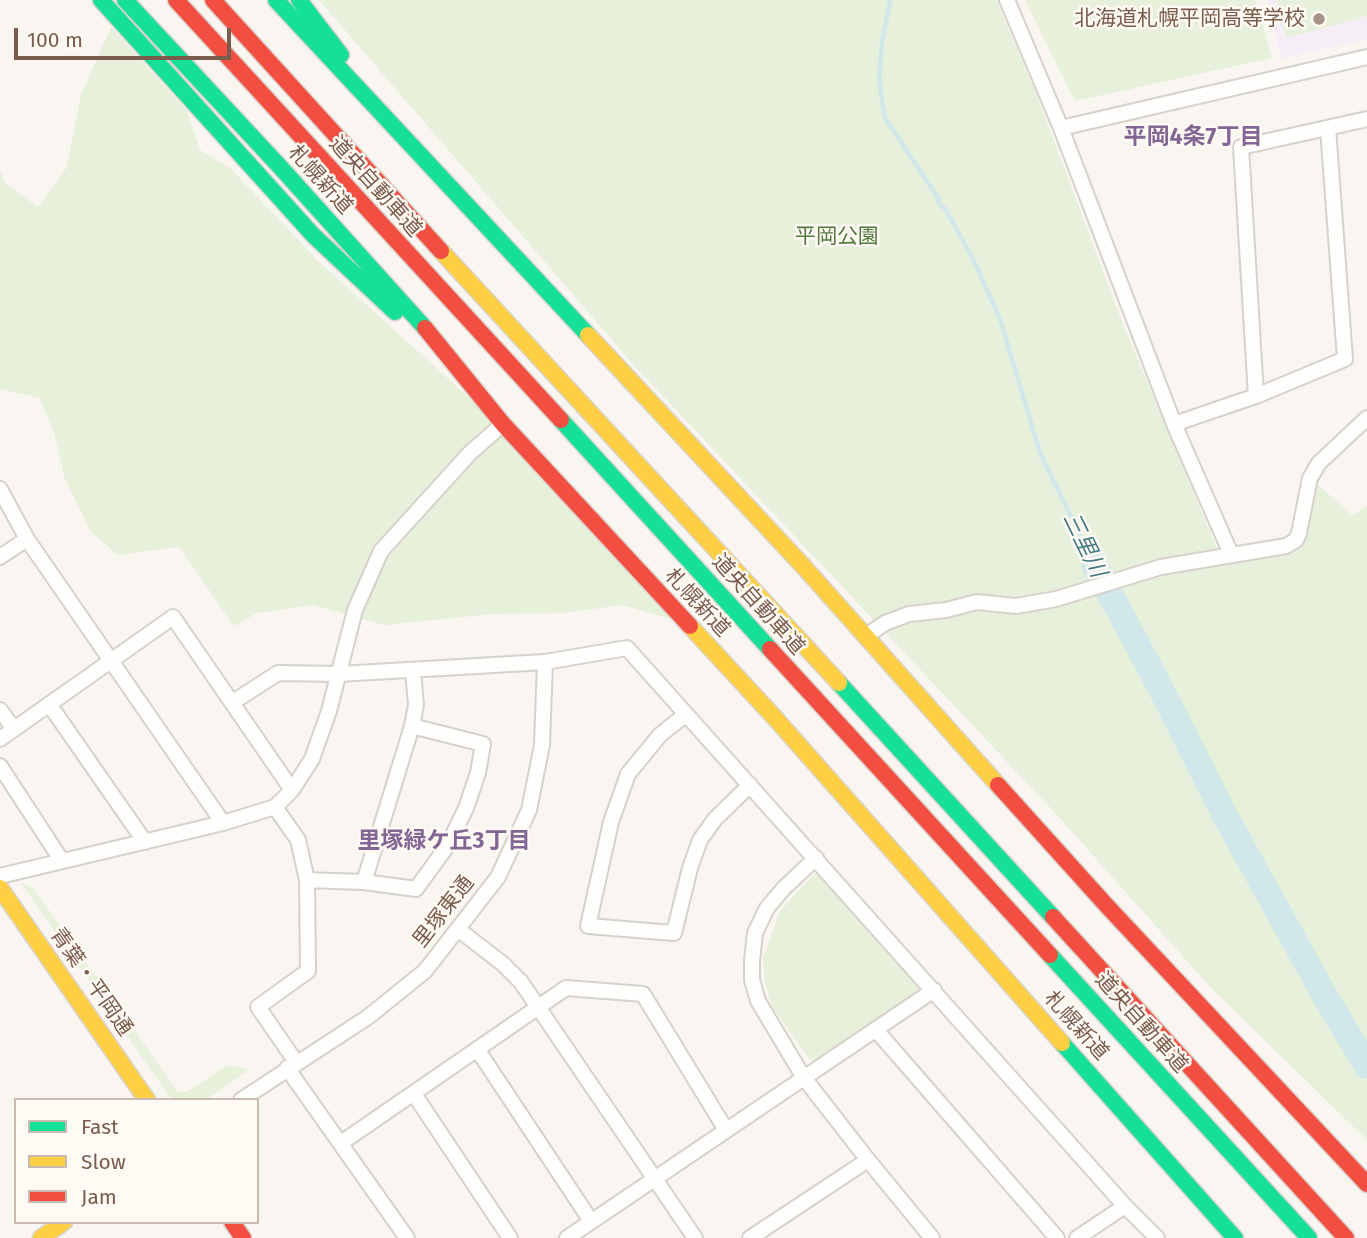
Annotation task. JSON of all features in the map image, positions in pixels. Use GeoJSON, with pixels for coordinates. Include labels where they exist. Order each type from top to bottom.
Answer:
{"type":"FeatureCollection","features":[{"type":"Feature","properties":{"kind":"main road"},"geometry":{"type":"LineString","coordinates":[[101,0],[313,235],[397,313],[441,346]]}},
{"type":"Feature","properties":{"kind":"main road","name":"札幌新道"},"geometry":{"type":"LineString","coordinates":[[125,0],[441,346],[503,424],[775,718],[1235,1238]]}},
{"type":"Feature","properties":{"kind":"main road","name":"道央自動車道"},"geometry":{"type":"LineString","coordinates":[[176,0],[1309,1238]]}},
{"type":"Feature","properties":{"kind":"main road","name":"道央自動車道"},"geometry":{"type":"LineString","coordinates":[[213,0],[1346,1238]]}},
{"type":"Feature","properties":{"kind":"main road"},"geometry":{"type":"LineString","coordinates":[[276,0],[866,636],[1107,906],[1367,1184]]}},
{"type":"Feature","properties":{"kind":"main road"},"geometry":{"type":"LineString","coordinates":[[299,0],[392,127]]}},
{"type":"Feature","properties":{"kind":"main road","name":"青葉・平岡通"},"geometry":{"type":"LineString","coordinates":[[0,888],[145,1098]]}},
{"type":"Feature","properties":{"kind":"main road"},"geometry":{"type":"LineString","coordinates":[[41,1238],[61,1224]]}},
{"type":"Feature","properties":{"kind":"street"},"geometry":{"type":"LineString","coordinates":[[1007,0],[1061,128],[1174,424],[1231,554]]}},
{"type":"Feature","properties":{"kind":"street"},"geometry":{"type":"LineString","coordinates":[[1061,128],[1367,57]]}},
{"type":"Feature","properties":{"kind":"street"},"geometry":{"type":"LineString","coordinates":[[1256,396],[1241,147],[1367,119]]}},
{"type":"Feature","properties":{"kind":"street"},"geometry":{"type":"LineString","coordinates":[[1174,424],[1256,396],[1345,359],[1328,128]]}},
{"type":"Feature","properties":{"kind":"street"},"geometry":{"type":"LineString","coordinates":[[866,636],[885,623],[909,614],[977,603],[1016,606],[1056,599],[1131,574],[1286,546],[1296,540],[1310,478],[1319,463],[1367,418]]}},
{"type":"Feature","properties":{"kind":"street"},"geometry":{"type":"LineString","coordinates":[[0,876],[223,823],[275,807],[292,790],[312,759],[339,674],[355,610],[381,551],[470,453],[503,424]]}},
{"type":"Feature","properties":{"kind":"street"},"geometry":{"type":"LineString","coordinates":[[0,488],[27,539],[223,823]]}},
{"type":"Feature","properties":{"kind":"street"},"geometry":{"type":"LineString","coordinates":[[0,557],[27,539]]}},
{"type":"Feature","properties":{"kind":"street"},"geometry":{"type":"LineString","coordinates":[[0,739],[173,617],[292,790]]}},
{"type":"Feature","properties":{"kind":"street"},"geometry":{"type":"LineString","coordinates":[[233,702],[278,673],[339,674],[545,662],[626,648],[1125,1206],[1157,1238]]}},
{"type":"Feature","properties":{"kind":"street","name":"里塚東通"},"geometry":{"type":"LineString","coordinates":[[244,1098],[368,1017],[425,971],[498,877],[529,810],[542,745],[545,662]]}},
{"type":"Feature","properties":{"kind":"street"},"geometry":{"type":"LineString","coordinates":[[363,882],[412,726],[416,705],[413,670]]}},
{"type":"Feature","properties":{"kind":"street"},"geometry":{"type":"LineString","coordinates":[[49,704],[145,842]]}},
{"type":"Feature","properties":{"kind":"street"},"geometry":{"type":"LineString","coordinates":[[0,710],[13,730]]}},
{"type":"Feature","properties":{"kind":"street"},"geometry":{"type":"LineString","coordinates":[[685,715],[660,735],[628,775],[611,822],[589,926],[674,933],[700,840],[715,819],[750,785]]}},
{"type":"Feature","properties":{"kind":"street"},"geometry":{"type":"LineString","coordinates":[[307,880],[363,882],[416,889],[448,845],[466,808],[478,773],[483,744],[412,726]]}},
{"type":"Feature","properties":{"kind":"street"},"geometry":{"type":"LineString","coordinates":[[0,766],[62,861]]}},
{"type":"Feature","properties":{"kind":"street"},"geometry":{"type":"LineString","coordinates":[[275,807],[298,840],[307,880],[309,971],[258,1007],[341,1143],[407,1238]]}},
{"type":"Feature","properties":{"kind":"street"},"geometry":{"type":"LineString","coordinates":[[816,858],[766,908],[755,933],[752,980],[758,1001],[804,1078],[926,1236]]}},
{"type":"Feature","properties":{"kind":"street"},"geometry":{"type":"LineString","coordinates":[[459,930],[503,964],[521,982],[695,1238]]}},
{"type":"Feature","properties":{"kind":"street"},"geometry":{"type":"LineString","coordinates":[[341,1143],[566,988],[643,994],[726,1130]]}},
{"type":"Feature","properties":{"kind":"street"},"geometry":{"type":"LineString","coordinates":[[566,1238],[934,990]]}},
{"type":"Feature","properties":{"kind":"street"},"geometry":{"type":"LineString","coordinates":[[876,1030],[1056,1238]]}},
{"type":"Feature","properties":{"kind":"street"},"geometry":{"type":"LineString","coordinates":[[477,1049],[592,1221]]}},
{"type":"Feature","properties":{"kind":"street"},"geometry":{"type":"LineString","coordinates":[[414,1094],[510,1238]]}},
{"type":"Feature","properties":{"kind":"street"},"geometry":{"type":"LineString","coordinates":[[750,1238],[867,1160]]}},
{"type":"Feature","properties":{"kind":"street"},"geometry":{"type":"LineString","coordinates":[[1077,1238],[1125,1206]]}},
{"type":"Feature","properties":{"kind":"shaded area","name":"北海道札幌平岡高等学校"},"geometry":{"type":"Polygon","coordinates":[[[1267,0],[1367,0],[1367,39],[1281,59],[1267,0]]]}},
{"type":"Feature","properties":{"kind":"green space","name":"平岡公園"},"geometry":{"type":"Polygon","coordinates":[[[319,0],[996,0],[1035,90],[1124,327],[1224,565],[1292,552],[1302,544],[1307,532],[1316,483],[1353,516],[1367,505],[1367,1140],[1212,989],[1057,815],[633,364],[319,0]]]}},
{"type":"Feature","properties":{"kind":"green space"},"geometry":{"type":"Polygon","coordinates":[[[1025,0],[1256,0],[1272,58],[1075,101],[1025,0]]]}},
{"type":"Feature","properties":{"kind":"green space"},"geometry":{"type":"Polygon","coordinates":[[[1277,0],[1367,0],[1367,16],[1286,38],[1277,0]]]}},
{"type":"Feature","properties":{"kind":"green space"},"geometry":{"type":"Polygon","coordinates":[[[111,27],[187,111],[200,150],[231,169],[319,262],[475,403],[671,619],[622,605],[564,613],[492,614],[384,625],[313,605],[257,613],[234,626],[179,547],[118,555],[91,532],[65,479],[54,433],[40,398],[0,389],[0,171],[5,183],[38,207],[67,167],[81,95],[111,27]]]}},
{"type":"Feature","properties":{"kind":"green space"},"geometry":{"type":"Polygon","coordinates":[[[814,874],[821,874],[921,986],[918,991],[816,1059],[810,1060],[771,1005],[765,983],[763,958],[780,911],[814,874]]]}},
{"type":"Feature","properties":{"kind":"green space"},"geometry":{"type":"Polygon","coordinates":[[[21,883],[33,888],[178,1092],[187,1092],[228,1065],[249,1069],[209,1098],[171,1098],[21,883]]]}},
{"type":"Feature","properties":{"kind":"waterway","name":"三里川"},"geometry":{"type":"LineString","coordinates":[[890,0],[882,42],[879,81],[885,118],[946,210],[973,259],[1000,319],[1040,453],[1094,564]]}},
{"type":"Feature","properties":{"kind":"waterway","name":"三里川"},"geometry":{"type":"LineString","coordinates":[[1094,564],[1223,812],[1367,1066]]}},
{"type":"Feature","properties":{"kind":"traffic: fast"},"geometry":{"type":"LineString","coordinates":[[101,0],[313,235],[395,312]]}},
{"type":"Feature","properties":{"kind":"traffic: fast"},"geometry":{"type":"LineString","coordinates":[[125,0],[425,328]]}},
{"type":"Feature","properties":{"kind":"traffic: fast"},"geometry":{"type":"LineString","coordinates":[[276,0],[588,335]]}},
{"type":"Feature","properties":{"kind":"traffic: fast"},"geometry":{"type":"LineString","coordinates":[[299,0],[341,55]]}},
{"type":"Feature","properties":{"kind":"traffic: fast"},"geometry":{"type":"LineString","coordinates":[[561,420],[770,649]]}},
{"type":"Feature","properties":{"kind":"traffic: fast"},"geometry":{"type":"LineString","coordinates":[[839,683],[1053,917]]}},
{"type":"Feature","properties":{"kind":"traffic: fast"},"geometry":{"type":"LineString","coordinates":[[1050,955],[1309,1238]]}},
{"type":"Feature","properties":{"kind":"traffic: fast"},"geometry":{"type":"LineString","coordinates":[[1062,1043],[1235,1238]]}},
{"type":"Feature","properties":{"kind":"traffic: slow"},"geometry":{"type":"LineString","coordinates":[[441,251],[839,683]]}},
{"type":"Feature","properties":{"kind":"traffic: slow"},"geometry":{"type":"LineString","coordinates":[[588,335],[804,567],[998,785]]}},
{"type":"Feature","properties":{"kind":"traffic: slow"},"geometry":{"type":"LineString","coordinates":[[690,626],[775,718],[1062,1043]]}},
{"type":"Feature","properties":{"kind":"traffic: slow"},"geometry":{"type":"LineString","coordinates":[[0,888],[146,1098]]}},
{"type":"Feature","properties":{"kind":"traffic: slow"},"geometry":{"type":"LineString","coordinates":[[41,1238],[61,1224]]}},
{"type":"Feature","properties":{"kind":"traffic: jam"},"geometry":{"type":"LineString","coordinates":[[176,0],[561,420]]}},
{"type":"Feature","properties":{"kind":"traffic: jam"},"geometry":{"type":"LineString","coordinates":[[213,0],[441,251]]}},
{"type":"Feature","properties":{"kind":"traffic: jam"},"geometry":{"type":"LineString","coordinates":[[425,328],[503,424],[690,626]]}},
{"type":"Feature","properties":{"kind":"traffic: jam"},"geometry":{"type":"LineString","coordinates":[[770,649],[1050,955]]}},
{"type":"Feature","properties":{"kind":"traffic: jam"},"geometry":{"type":"LineString","coordinates":[[998,785],[1107,906],[1367,1184]]}},
{"type":"Feature","properties":{"kind":"traffic: jam"},"geometry":{"type":"LineString","coordinates":[[1053,917],[1346,1238]]}},
{"type":"Feature","properties":{"kind":"traffic: jam"},"geometry":{"type":"LineString","coordinates":[[233,1224],[243,1238]]}},
{"type":"Feature","properties":{"kind":"place","name":"北海道札幌平岡高等学校"},"geometry":{"type":"Point","coordinates":[1319,19]}},
{"type":"Feature","properties":{"kind":"district","name":"平岡4条7丁目"},"geometry":{"type":"Point","coordinates":[1193,138]}},
{"type":"Feature","properties":{"kind":"district","name":"里塚緑ケ丘3丁目"},"geometry":{"type":"Point","coordinates":[444,842]}}]}
